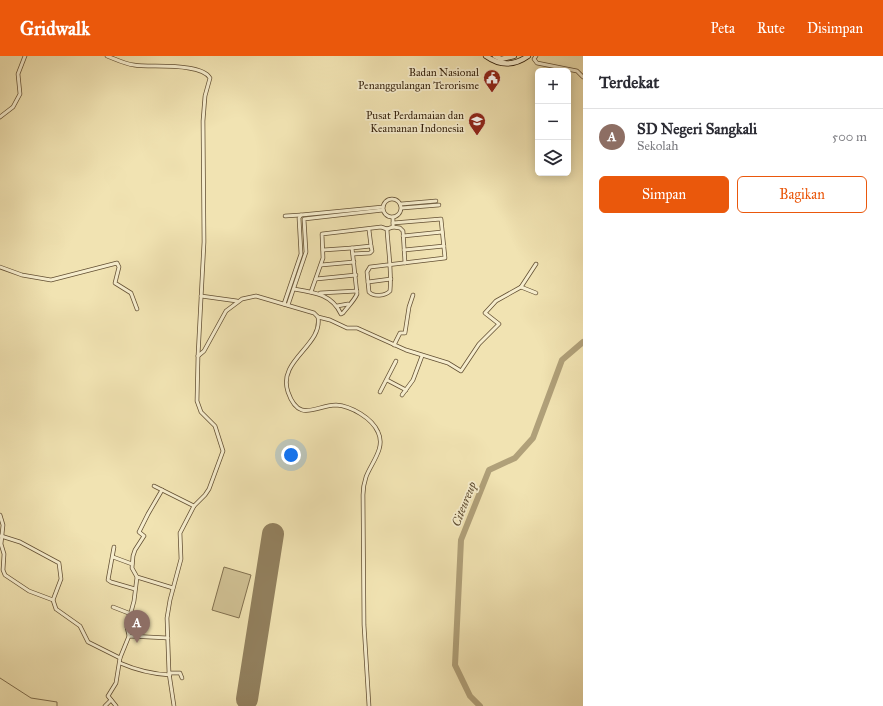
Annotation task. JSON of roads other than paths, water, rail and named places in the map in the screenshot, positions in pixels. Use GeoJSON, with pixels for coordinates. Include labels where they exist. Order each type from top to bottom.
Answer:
{"type":"FeatureCollection","features":[{"type":"Feature","properties":{"kind":"street"},"geometry":{"type":"LineString","coordinates":[[0,118],[13,107],[20,94],[18,74],[24,56]]}},
{"type":"Feature","properties":{"kind":"street"},"geometry":{"type":"LineString","coordinates":[[107,56],[134,65],[185,68],[203,72],[209,76],[202,121],[204,242],[198,356],[198,404],[202,412],[215,426],[223,451],[209,489],[194,506],[180,531],[181,559],[167,618],[169,674],[174,706]]}},
{"type":"Feature","properties":{"kind":"street"},"geometry":{"type":"LineString","coordinates":[[486,56],[498,63],[510,64],[528,56]]}},
{"type":"Feature","properties":{"kind":"street"},"geometry":{"type":"LineString","coordinates":[[495,56],[501,59],[514,56]]}},
{"type":"Feature","properties":{"kind":"street"},"geometry":{"type":"LineString","coordinates":[[536,56],[534,59],[537,63],[577,71],[583,77]]}},
{"type":"Feature","properties":{"kind":"street"},"geometry":{"type":"LineString","coordinates":[[390,199],[395,199],[401,204],[402,208],[399,214],[393,217],[387,216],[383,209],[386,201],[390,199]]}},
{"type":"Feature","properties":{"kind":"street"},"geometry":{"type":"LineString","coordinates":[[401,204],[436,201]]}},
{"type":"Feature","properties":{"kind":"street"},"geometry":{"type":"LineString","coordinates":[[402,208],[440,206]]}},
{"type":"Feature","properties":{"kind":"street"},"geometry":{"type":"LineString","coordinates":[[285,216],[383,209]]}},
{"type":"Feature","properties":{"kind":"street"},"geometry":{"type":"LineString","coordinates":[[288,305],[306,252],[304,219],[383,209]]}},
{"type":"Feature","properties":{"kind":"street"},"geometry":{"type":"LineString","coordinates":[[284,304],[301,254],[300,214]]}},
{"type":"Feature","properties":{"kind":"street"},"geometry":{"type":"LineString","coordinates":[[393,217],[393,225]]}},
{"type":"Feature","properties":{"kind":"street"},"geometry":{"type":"LineString","coordinates":[[387,229],[389,264],[391,279],[390,291],[382,295],[370,294],[367,272],[370,267],[389,264],[444,259],[441,219],[393,225],[387,229]]}},
{"type":"Feature","properties":{"kind":"street"},"geometry":{"type":"LineString","coordinates":[[393,225],[401,229],[405,263]]}},
{"type":"Feature","properties":{"kind":"street"},"geometry":{"type":"LineString","coordinates":[[311,292],[321,265],[323,250],[321,235],[323,233],[369,230],[381,227],[387,229]]}},
{"type":"Feature","properties":{"kind":"street"},"geometry":{"type":"LineString","coordinates":[[353,254],[370,253],[372,250],[369,230]]}},
{"type":"Feature","properties":{"kind":"street"},"geometry":{"type":"LineString","coordinates":[[403,236],[442,232]]}},
{"type":"Feature","properties":{"kind":"street"},"geometry":{"type":"LineString","coordinates":[[323,250],[371,246]]}},
{"type":"Feature","properties":{"kind":"street"},"geometry":{"type":"LineString","coordinates":[[404,250],[444,246]]}},
{"type":"Feature","properties":{"kind":"street"},"geometry":{"type":"LineString","coordinates":[[320,293],[337,306],[342,314],[348,304],[355,299],[357,291],[352,248]]}},
{"type":"Feature","properties":{"kind":"street"},"geometry":{"type":"LineString","coordinates":[[321,265],[354,262]]}},
{"type":"Feature","properties":{"kind":"street"},"geometry":{"type":"LineString","coordinates":[[0,267],[22,275],[51,280],[118,264],[119,267],[115,283],[131,293],[137,309]]}},
{"type":"Feature","properties":{"kind":"street"},"geometry":{"type":"LineString","coordinates":[[201,296],[237,301],[256,296],[288,305],[314,313],[318,317],[330,320],[347,328],[357,328],[422,356],[448,363],[462,371],[479,344],[499,324],[485,313],[496,301],[521,286],[536,264]]}},
{"type":"Feature","properties":{"kind":"street"},"geometry":{"type":"LineString","coordinates":[[316,279],[356,275]]}},
{"type":"Feature","properties":{"kind":"street"},"geometry":{"type":"LineString","coordinates":[[368,282],[391,279]]}},
{"type":"Feature","properties":{"kind":"street"},"geometry":{"type":"LineString","coordinates":[[521,286],[536,293]]}},
{"type":"Feature","properties":{"kind":"street"},"geometry":{"type":"LineString","coordinates":[[290,287],[320,293],[357,291]]}},
{"type":"Feature","properties":{"kind":"street"},"geometry":{"type":"LineString","coordinates":[[394,345],[400,333],[405,333],[409,307],[413,295]]}},
{"type":"Feature","properties":{"kind":"street"},"geometry":{"type":"LineString","coordinates":[[198,356],[204,351],[226,310],[237,301]]}},
{"type":"Feature","properties":{"kind":"street"},"geometry":{"type":"LineString","coordinates":[[337,306],[348,304]]}},
{"type":"Feature","properties":{"kind":"street"},"geometry":{"type":"LineString","coordinates":[[318,317],[317,331],[288,374],[287,386],[292,400],[300,408],[311,411],[326,406],[344,407],[368,420],[376,428],[380,436],[379,449],[366,477],[363,495],[364,625],[370,706]]}},
{"type":"Feature","properties":{"kind":"street"},"geometry":{"type":"LineString","coordinates":[[402,395],[413,380],[422,356]]}},
{"type":"Feature","properties":{"kind":"street"},"geometry":{"type":"LineString","coordinates":[[380,392],[396,361]]}},
{"type":"Feature","properties":{"kind":"street"},"geometry":{"type":"LineString","coordinates":[[387,380],[406,390]]}},
{"type":"Feature","properties":{"kind":"street"},"geometry":{"type":"LineString","coordinates":[[154,486],[194,506]]}},
{"type":"Feature","properties":{"kind":"street"},"geometry":{"type":"LineString","coordinates":[[162,490],[148,514],[140,532],[144,536],[135,550],[132,564],[133,572],[137,577],[173,588]]}},
{"type":"Feature","properties":{"kind":"street"},"geometry":{"type":"LineString","coordinates":[[0,515],[3,525],[1,536],[5,575],[29,591],[53,600]]}},
{"type":"Feature","properties":{"kind":"street"},"geometry":{"type":"LineString","coordinates":[[1,536],[20,542],[59,563],[61,579],[53,600],[56,610],[80,626],[88,642],[120,658]]}},
{"type":"Feature","properties":{"kind":"street"},"geometry":{"type":"LineString","coordinates":[[114,546],[109,581],[135,589]]}},
{"type":"Feature","properties":{"kind":"street"},"geometry":{"type":"LineString","coordinates":[[113,557],[132,564]]}},
{"type":"Feature","properties":{"kind":"street"},"geometry":{"type":"LineString","coordinates":[[116,706],[111,700],[109,694],[116,684],[120,658],[129,636],[127,627],[131,614],[137,577]]}},
{"type":"Feature","properties":{"kind":"street"},"geometry":{"type":"LineString","coordinates":[[113,607],[131,614]]}},
{"type":"Feature","properties":{"kind":"street"},"geometry":{"type":"LineString","coordinates":[[129,636],[168,638]]}},
{"type":"Feature","properties":{"kind":"street"},"geometry":{"type":"LineString","coordinates":[[120,663],[134,670],[156,674],[180,673],[182,678]]}},
{"type":"Feature","properties":{"kind":"street"},"geometry":{"type":"LineString","coordinates":[[105,706],[111,700]]}},
{"type":"Feature","properties":{"kind":"waterway","name":"Citeureup"},"geometry":{"type":"LineString","coordinates":[[480,706],[470,696],[455,665],[461,540],[489,470],[515,458],[533,438],[562,360],[583,342]]}},
{"type":"Feature","properties":{"kind":"waterway"},"geometry":{"type":"LineString","coordinates":[[0,678],[31,698],[57,702],[57,706]]}},
{"type":"Feature","properties":{"kind":"place","name":"Badan Nasional Penanggulangan Terorisme"},"geometry":{"type":"Point","coordinates":[492,93]}},
{"type":"Feature","properties":{"kind":"place","name":"Pusat Perdamaian dan Keamanan Indonesia"},"geometry":{"type":"Point","coordinates":[477,136]}},
{"type":"Feature","properties":{"kind":"place","name":"SD Negeri Sangkali"},"geometry":{"type":"Point","coordinates":[137,643]}}]}
